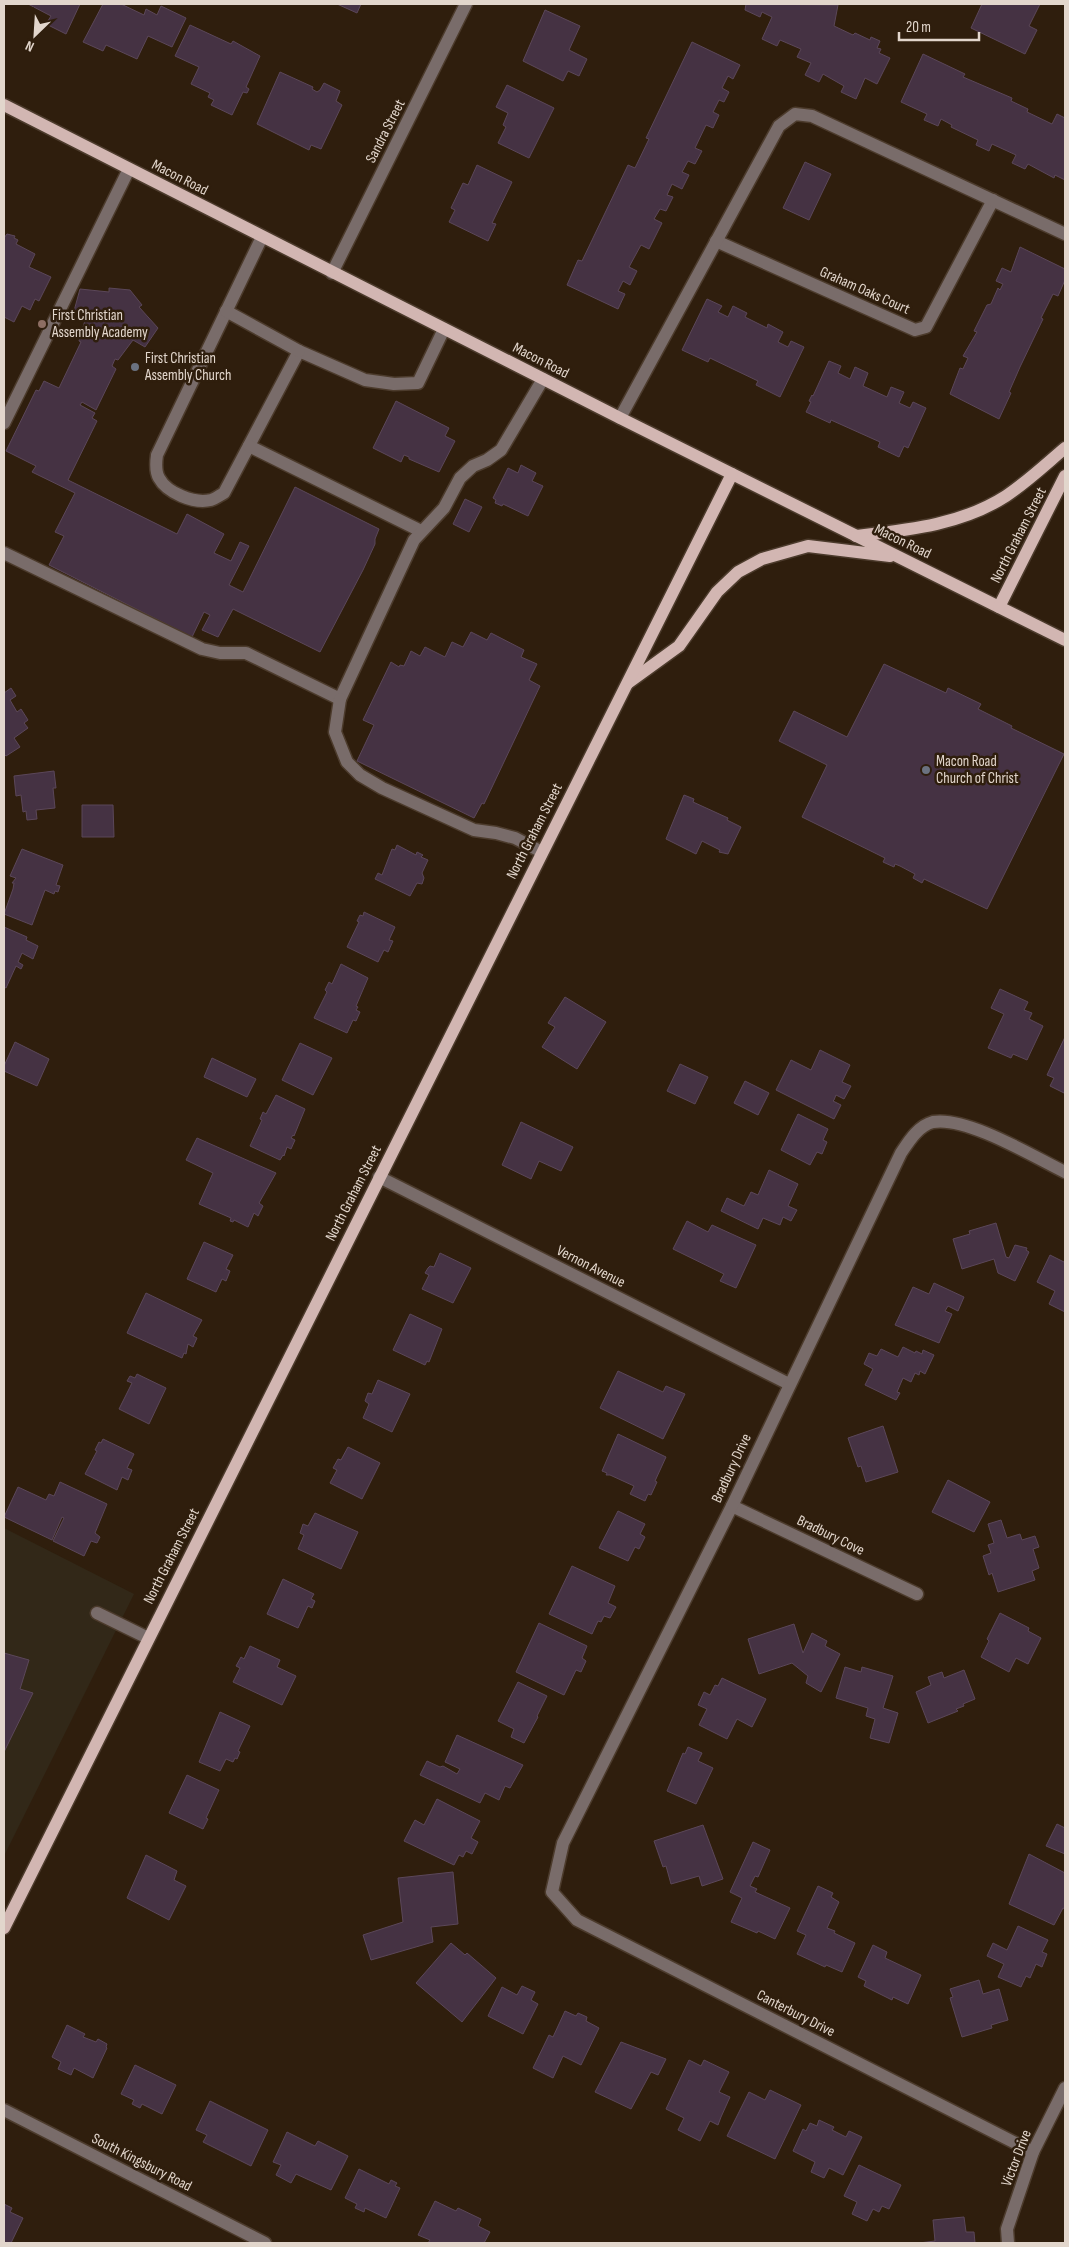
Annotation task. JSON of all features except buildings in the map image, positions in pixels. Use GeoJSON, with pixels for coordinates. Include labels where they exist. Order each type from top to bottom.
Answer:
{"type":"FeatureCollection","features":[{"type":"Feature","properties":{"kind":"main road","name":"Macon Road"},"geometry":{"type":"LineString","coordinates":[[4,105],[332,273],[1065,640]]}},
{"type":"Feature","properties":{"kind":"main road"},"geometry":{"type":"LineString","coordinates":[[856,536],[925,528],[965,516],[1005,496],[1065,448]]}},
{"type":"Feature","properties":{"kind":"main road","name":"North Graham Street"},"geometry":{"type":"LineString","coordinates":[[4,1928],[732,474]]}},
{"type":"Feature","properties":{"kind":"main road","name":"North Graham Street"},"geometry":{"type":"LineString","coordinates":[[999,607],[1065,476]]}},
{"type":"Feature","properties":{"kind":"main road"},"geometry":{"type":"LineString","coordinates":[[626,684],[679,646],[717,592],[738,572],[762,559],[808,546],[900,557]]}},
{"type":"Feature","properties":{"kind":"street","name":"Sandra Street"},"geometry":{"type":"LineString","coordinates":[[332,273],[466,4]]}},
{"type":"Feature","properties":{"kind":"street"},"geometry":{"type":"LineString","coordinates":[[620,418],[779,126],[795,114],[812,116],[1065,234]]}},
{"type":"Feature","properties":{"kind":"street"},"geometry":{"type":"LineString","coordinates":[[4,423],[129,169]]}},
{"type":"Feature","properties":{"kind":"street","name":"Graham Oaks Court"},"geometry":{"type":"LineString","coordinates":[[716,242],[915,330],[926,326],[992,200]]}},
{"type":"Feature","properties":{"kind":"street"},"geometry":{"type":"LineString","coordinates":[[262,237],[157,455],[156,467],[159,478],[170,489],[196,501],[211,500],[224,493],[299,351]]}},
{"type":"Feature","properties":{"kind":"street"},"geometry":{"type":"LineString","coordinates":[[226,311],[299,351],[365,380],[394,384],[418,382],[444,329]]}},
{"type":"Feature","properties":{"kind":"street"},"geometry":{"type":"LineString","coordinates":[[542,852],[515,838],[474,830],[382,788],[360,775],[347,762],[335,732],[340,699],[414,540],[421,531],[434,521],[444,508],[460,478],[473,466],[487,460],[501,450],[543,379]]}},
{"type":"Feature","properties":{"kind":"street"},"geometry":{"type":"LineString","coordinates":[[249,446],[421,531]]}},
{"type":"Feature","properties":{"kind":"street"},"geometry":{"type":"LineString","coordinates":[[4,553],[202,648],[220,653],[246,653],[340,699]]}},
{"type":"Feature","properties":{"kind":"street","name":"Bradbury Drive"},"geometry":{"type":"LineString","coordinates":[[552,1892],[563,1843],[732,1506],[901,1153],[913,1134],[933,1122],[960,1124],[988,1134],[1065,1172]]}},
{"type":"Feature","properties":{"kind":"street","name":"Vernon Avenue"},"geometry":{"type":"LineString","coordinates":[[379,1177],[789,1384]]}},
{"type":"Feature","properties":{"kind":"street","name":"Bradbury Cove"},"geometry":{"type":"LineString","coordinates":[[732,1506],[917,1594]]}},
{"type":"Feature","properties":{"kind":"street"},"geometry":{"type":"LineString","coordinates":[[97,1613],[148,1638]]}},
{"type":"Feature","properties":{"kind":"street","name":"Canterbury Drive"},"geometry":{"type":"LineString","coordinates":[[552,1892],[577,1920],[1033,2152]]}},
{"type":"Feature","properties":{"kind":"street","name":"Victor Drive"},"geometry":{"type":"LineString","coordinates":[[1008,2243],[1007,2229],[1033,2152],[1065,2088]]}},
{"type":"Feature","properties":{"kind":"street","name":"South Kingsbury Road"},"geometry":{"type":"LineString","coordinates":[[4,2110],[265,2243]]}},
{"type":"Feature","properties":{"kind":"shaded area"},"geometry":{"type":"Polygon","coordinates":[[[4,1528],[134,1594],[4,1856],[4,1528]]]}},
{"type":"Feature","properties":{"kind":"place","name":"First Christian Assembly Academy"},"geometry":{"type":"Point","coordinates":[42,324]}},
{"type":"Feature","properties":{"kind":"place","name":"First Christian Assembly Church"},"geometry":{"type":"Point","coordinates":[135,367]}},
{"type":"Feature","properties":{"kind":"place","name":"Macon Road Church of Christ"},"geometry":{"type":"Point","coordinates":[926,770]}}]}
